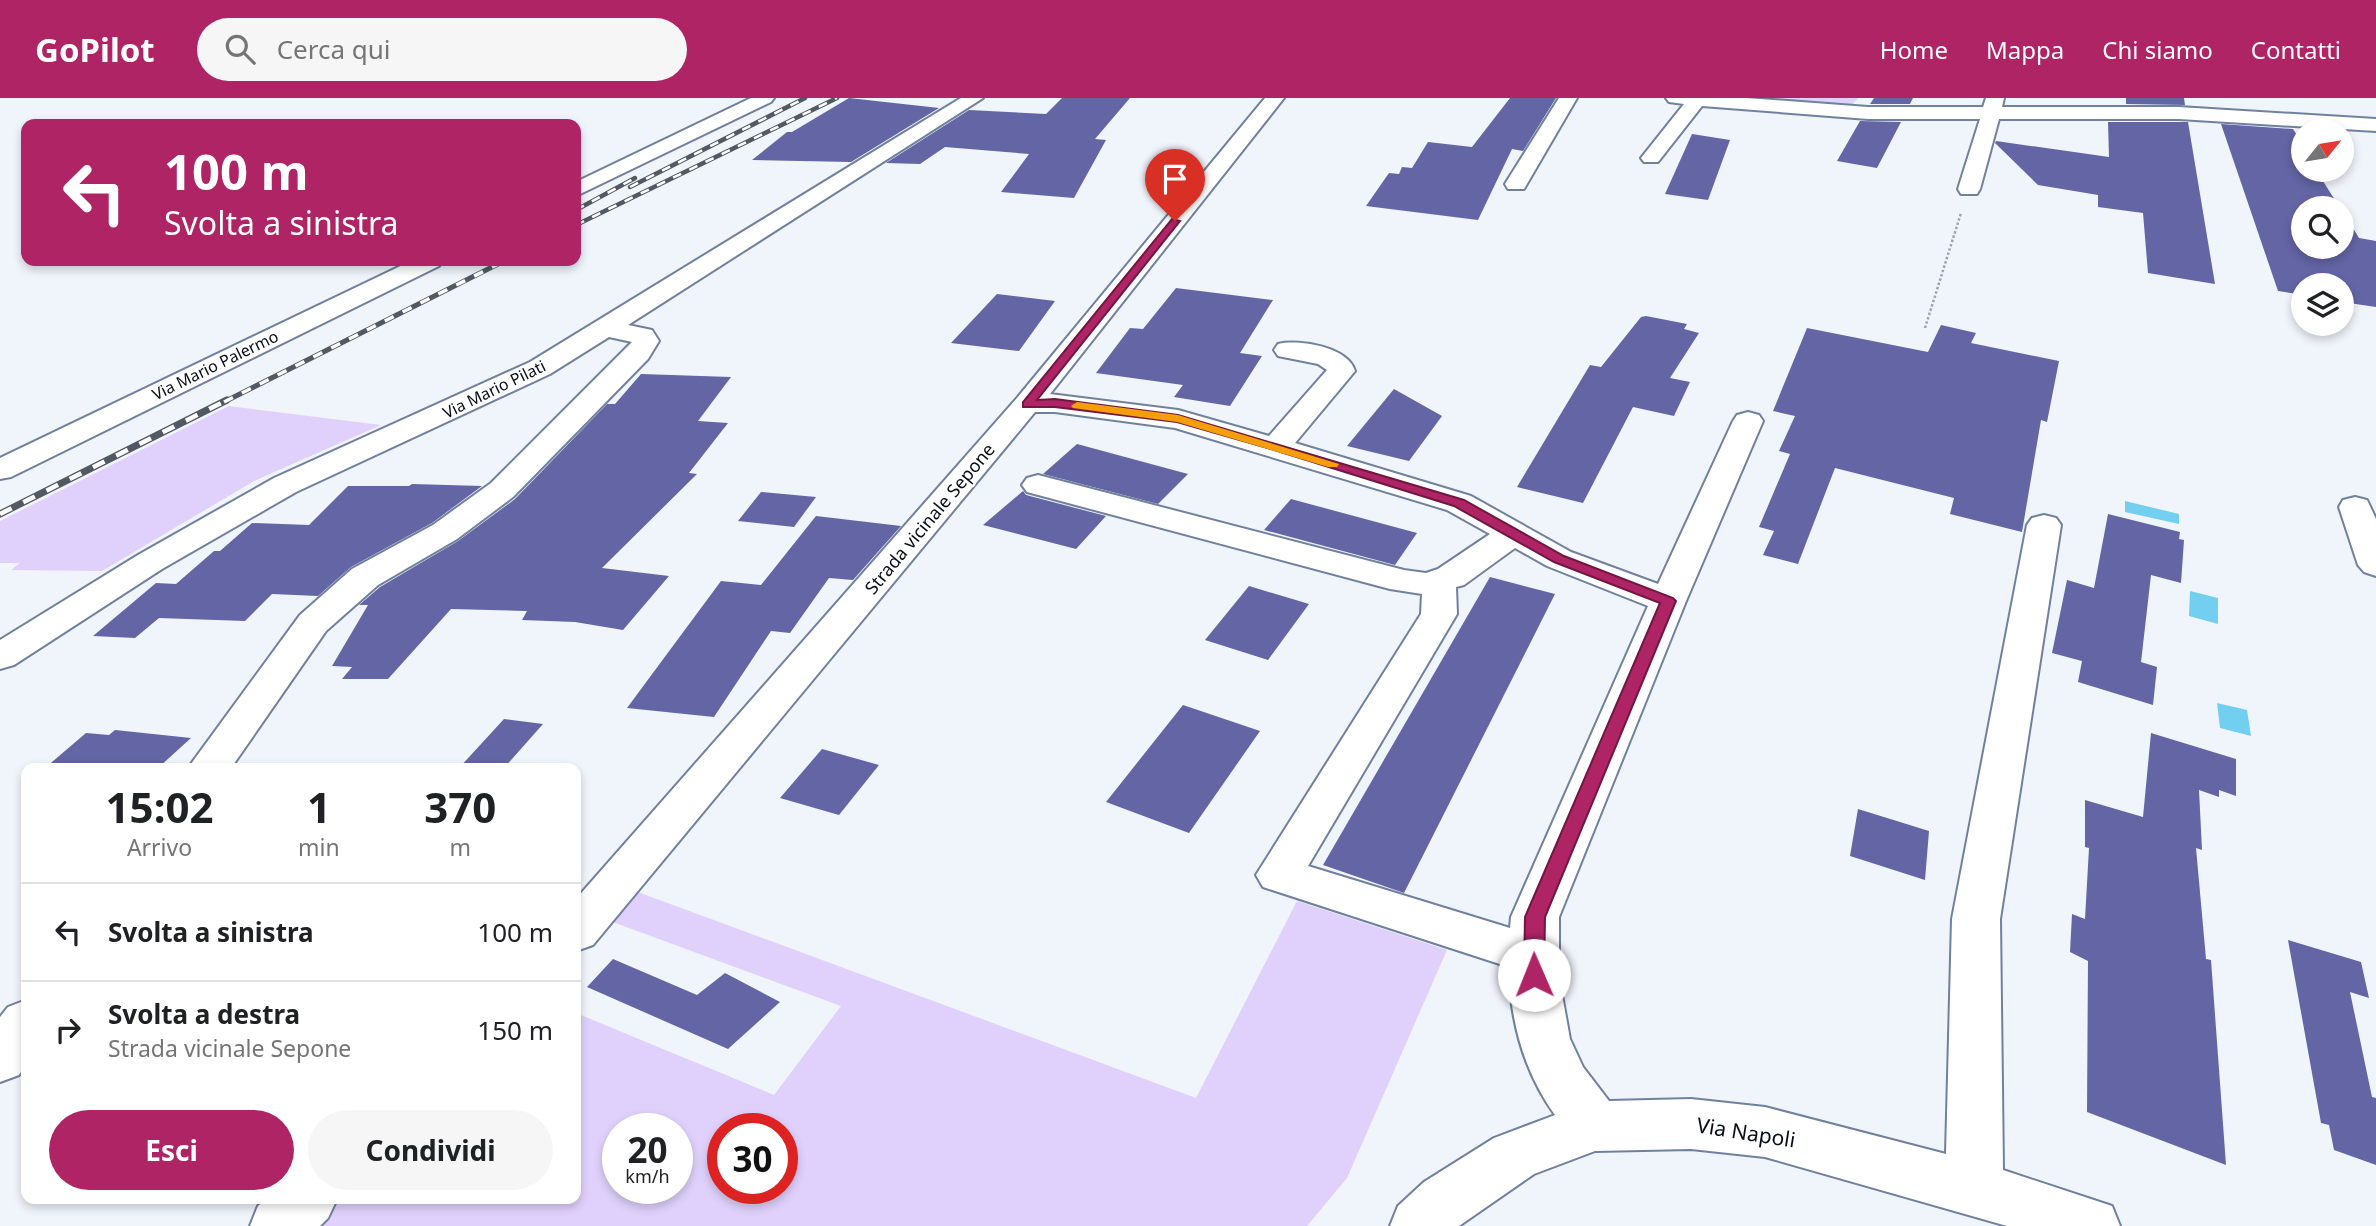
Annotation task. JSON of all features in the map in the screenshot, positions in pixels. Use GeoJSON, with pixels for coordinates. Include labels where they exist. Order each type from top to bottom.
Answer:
{"type":"FeatureCollection","features":[{"type":"Feature","properties":{"kind":"street"},"geometry":{"type":"LineString","coordinates":[[581,188],[765,98]]}},
{"type":"Feature","properties":{"kind":"street","name":"Via Mario Pilati"},"geometry":{"type":"LineString","coordinates":[[0,657],[149,562],[285,485],[540,368],[974,98]]}},
{"type":"Feature","properties":{"kind":"street","name":"Strada vicinale Sepone"},"geometry":{"type":"LineString","coordinates":[[581,926],[1027,404],[1275,98]]}},
{"type":"Feature","properties":{"kind":"street"},"geometry":{"type":"LineString","coordinates":[[1516,184],[1568,98]]}},
{"type":"Feature","properties":{"kind":"street"},"geometry":{"type":"LineString","coordinates":[[1675,98],[1847,112],[1993,105],[2179,113],[2341,116],[2376,125]]}},
{"type":"Feature","properties":{"kind":"street"},"geometry":{"type":"LineString","coordinates":[[1651,158],[1698,99]]}},
{"type":"Feature","properties":{"kind":"street"},"geometry":{"type":"LineString","coordinates":[[1969,189],[1993,105]]}},
{"type":"Feature","properties":{"kind":"street","name":"Via Mario Palermo"},"geometry":{"type":"LineString","coordinates":[[0,470],[420,266]]}},
{"type":"Feature","properties":{"kind":"street"},"geometry":{"type":"LineString","coordinates":[[213,763],[313,622],[365,577],[445,532],[502,490],[638,353],[646,341],[643,337],[606,328]]}},
{"type":"Feature","properties":{"kind":"street"},"geometry":{"type":"LineString","coordinates":[[1275,447],[1341,371],[1339,364],[1332,359],[1288,350]]}},
{"type":"Feature","properties":{"kind":"street"},"geometry":{"type":"LineString","coordinates":[[1027,404],[1055,403],[1178,419],[1459,503],[1559,559],[1668,601]]}},
{"type":"Feature","properties":{"kind":"street"},"geometry":{"type":"LineString","coordinates":[[1595,1126],[1560,1077],[1537,1015],[1532,954],[1535,917],[1668,601],[1748,421]]}},
{"type":"Feature","properties":{"kind":"street"},"geometry":{"type":"LineString","coordinates":[[1038,485],[1427,584],[1451,577],[1513,534]]}},
{"type":"Feature","properties":{"kind":"street"},"geometry":{"type":"LineString","coordinates":[[2355,507],[2376,565]]}},
{"type":"Feature","properties":{"kind":"street"},"geometry":{"type":"LineString","coordinates":[[1974,1188],[1976,919],[2044,525]]}},
{"type":"Feature","properties":{"kind":"street"},"geometry":{"type":"LineString","coordinates":[[1437,581],[1440,596],[1438,614],[1279,875],[1532,954]]}},
{"type":"Feature","properties":{"kind":"street"},"geometry":{"type":"LineString","coordinates":[[0,1059],[21,1029]]}},
{"type":"Feature","properties":{"kind":"street","name":"Via Napoli"},"geometry":{"type":"LineString","coordinates":[[1419,1226],[1444,1201],[1514,1156],[1595,1126],[1691,1124],[1765,1132],[1974,1188],[2091,1226]]}},
{"type":"Feature","properties":{"kind":"street"},"geometry":{"type":"LineString","coordinates":[[279,1226],[303,1204]]}},
{"type":"Feature","properties":{"kind":"path"},"geometry":{"type":"LineString","coordinates":[[1925,328],[1969,189]]}},
{"type":"Feature","properties":{"kind":"shaded area"},"geometry":{"type":"Polygon","coordinates":[[[1858,98],[1851,106],[1752,100],[1858,98]]]}},
{"type":"Feature","properties":{"kind":"shaded area"},"geometry":{"type":"Polygon","coordinates":[[[229,406],[381,425],[254,481],[102,571],[11,570],[20,563],[0,563],[0,521],[229,406]]]}},
{"type":"Feature","properties":{"kind":"shaded area"},"geometry":{"type":"Polygon","coordinates":[[[635,891],[1196,1098],[1297,901],[1447,950],[1347,1178],[1307,1226],[304,1226],[326,1204],[581,1204],[581,1015],[774,1095],[841,1006],[610,921],[635,891]]]}},
{"type":"Feature","properties":{"kind":"water"},"geometry":{"type":"Polygon","coordinates":[[[2125,501],[2179,514],[2179,524],[2125,512],[2125,501]]]}},
{"type":"Feature","properties":{"kind":"water"},"geometry":{"type":"Polygon","coordinates":[[[2190,591],[2218,598],[2218,624],[2189,616],[2190,591]]]}},
{"type":"Feature","properties":{"kind":"water"},"geometry":{"type":"Polygon","coordinates":[[[2217,703],[2247,710],[2251,736],[2220,728],[2217,703]]]}},
{"type":"Feature","properties":{"kind":"building"},"geometry":{"type":"Polygon","coordinates":[[[849,98],[939,108],[851,162],[752,160],[787,132],[792,132],[849,98]]]}},
{"type":"Feature","properties":{"kind":"building"},"geometry":{"type":"Polygon","coordinates":[[[1062,98],[1130,98],[1095,139],[1106,140],[1074,198],[1001,192],[1029,154],[945,147],[920,164],[886,163],[969,110],[1046,114],[1062,98]]]}},
{"type":"Feature","properties":{"kind":"building"},"geometry":{"type":"Polygon","coordinates":[[[1510,98],[1556,98],[1523,151],[1512,149],[1478,220],[1366,206],[1389,173],[1399,174],[1402,167],[1412,168],[1428,142],[1472,147],[1510,98]]]}},
{"type":"Feature","properties":{"kind":"building"},"geometry":{"type":"Polygon","coordinates":[[[1874,98],[1913,98],[1910,104],[1870,104],[1874,98]]]}},
{"type":"Feature","properties":{"kind":"building"},"geometry":{"type":"Polygon","coordinates":[[[2126,98],[2184,98],[2185,105],[2126,104],[2126,98]]]}},
{"type":"Feature","properties":{"kind":"building"},"geometry":{"type":"Polygon","coordinates":[[[1860,121],[1901,122],[1877,168],[1837,161],[1860,121]]]}},
{"type":"Feature","properties":{"kind":"building"},"geometry":{"type":"Polygon","coordinates":[[[2108,122],[2188,122],[2215,284],[2148,273],[2143,213],[2098,207],[2098,195],[2038,185],[1995,143],[1996,141],[2109,157],[2108,122]]]}},
{"type":"Feature","properties":{"kind":"building"},"geometry":{"type":"Polygon","coordinates":[[[2221,124],[2291,129],[2291,182],[2324,182],[2332,196],[2291,196],[2291,259],[2354,259],[2354,230],[2359,238],[2376,241],[2376,307],[2354,304],[2354,273],[2291,273],[2291,293],[2278,291],[2221,124]]]}},
{"type":"Feature","properties":{"kind":"building"},"geometry":{"type":"Polygon","coordinates":[[[1692,134],[1730,140],[1708,200],[1665,194],[1692,134]]]}},
{"type":"Feature","properties":{"kind":"building"},"geometry":{"type":"Polygon","coordinates":[[[1176,288],[1273,300],[1240,353],[1262,356],[1230,406],[1174,397],[1183,385],[1096,373],[1130,328],[1143,329],[1176,288]]]}},
{"type":"Feature","properties":{"kind":"building"},"geometry":{"type":"Polygon","coordinates":[[[997,294],[1055,301],[1019,351],[951,343],[997,294]]]}},
{"type":"Feature","properties":{"kind":"building"},"geometry":{"type":"Polygon","coordinates":[[[1641,317],[1687,324],[1684,329],[1699,333],[1670,378],[1690,382],[1674,416],[1633,407],[1583,503],[1517,487],[1590,365],[1601,367],[1641,317]]]}},
{"type":"Feature","properties":{"kind":"building"},"geometry":{"type":"Polygon","coordinates":[[[1941,325],[1976,333],[1971,343],[2059,361],[2047,422],[2041,420],[2022,532],[1950,514],[1954,498],[1835,468],[1798,564],[1763,555],[1774,531],[1759,527],[1790,454],[1779,451],[1795,416],[1773,411],[1807,328],[1928,352],[1941,325]]]}},
{"type":"Feature","properties":{"kind":"building"},"geometry":{"type":"Polygon","coordinates":[[[641,374],[731,377],[698,421],[728,423],[689,473],[697,474],[602,568],[669,576],[623,630],[575,622],[522,620],[527,611],[451,609],[388,679],[342,679],[352,667],[332,666],[368,605],[359,605],[380,587],[458,541],[515,499],[607,404],[615,404],[641,374]]]}},
{"type":"Feature","properties":{"kind":"building"},"geometry":{"type":"Polygon","coordinates":[[[1394,389],[1442,416],[1409,461],[1347,446],[1394,389]]]}},
{"type":"Feature","properties":{"kind":"building"},"geometry":{"type":"Polygon","coordinates":[[[1077,444],[1188,474],[1158,504],[1043,474],[1077,444]]]}},
{"type":"Feature","properties":{"kind":"building"},"geometry":{"type":"Polygon","coordinates":[[[348,486],[482,486],[432,523],[351,567],[318,596],[272,594],[245,621],[159,618],[135,638],[93,636],[156,583],[176,584],[252,523],[309,525],[348,486]]]}},
{"type":"Feature","properties":{"kind":"building"},"geometry":{"type":"Polygon","coordinates":[[[1023,491],[1026,495],[1106,516],[1076,549],[983,525],[1023,491]]]}},
{"type":"Feature","properties":{"kind":"building"},"geometry":{"type":"Polygon","coordinates":[[[761,492],[816,497],[794,527],[738,521],[761,492]]]}},
{"type":"Feature","properties":{"kind":"building"},"geometry":{"type":"Polygon","coordinates":[[[1291,499],[1417,533],[1395,565],[1264,530],[1291,499]]]}},
{"type":"Feature","properties":{"kind":"building"},"geometry":{"type":"Polygon","coordinates":[[[2108,514],[2180,532],[2179,539],[2184,540],[2181,583],[2151,575],[2141,662],[2157,667],[2153,705],[2078,682],[2082,661],[2052,653],[2067,580],[2094,588],[2108,514]]]}},
{"type":"Feature","properties":{"kind":"building"},"geometry":{"type":"Polygon","coordinates":[[[816,516],[901,526],[853,580],[829,578],[790,633],[771,631],[714,717],[627,708],[721,581],[761,585],[816,516]]]}},
{"type":"Feature","properties":{"kind":"building"},"geometry":{"type":"Polygon","coordinates":[[[1490,577],[1555,594],[1404,893],[1323,865],[1490,577]]]}},
{"type":"Feature","properties":{"kind":"building"},"geometry":{"type":"Polygon","coordinates":[[[1249,586],[1309,604],[1268,660],[1205,640],[1249,586]]]}},
{"type":"Feature","properties":{"kind":"building"},"geometry":{"type":"Polygon","coordinates":[[[1183,705],[1260,731],[1189,833],[1106,802],[1183,705]]]}},
{"type":"Feature","properties":{"kind":"building"},"geometry":{"type":"Polygon","coordinates":[[[504,719],[543,724],[508,763],[464,763],[504,719]]]}},
{"type":"Feature","properties":{"kind":"building"},"geometry":{"type":"Polygon","coordinates":[[[115,730],[191,738],[164,763],[51,763],[86,733],[109,735],[115,730]]]}},
{"type":"Feature","properties":{"kind":"building"},"geometry":{"type":"Polygon","coordinates":[[[2151,733],[2236,759],[2236,796],[2219,790],[2219,797],[2199,790],[2202,850],[2196,848],[2206,959],[2211,960],[2226,1165],[2087,1112],[2088,961],[2070,952],[2072,914],[2085,919],[2089,848],[2085,847],[2085,800],[2143,817],[2151,733]]]}},
{"type":"Feature","properties":{"kind":"building"},"geometry":{"type":"Polygon","coordinates":[[[822,749],[879,765],[839,815],[780,798],[822,749]]]}},
{"type":"Feature","properties":{"kind":"building"},"geometry":{"type":"Polygon","coordinates":[[[1858,809],[1929,831],[1925,880],[1850,856],[1858,809]]]}},
{"type":"Feature","properties":{"kind":"building"},"geometry":{"type":"Polygon","coordinates":[[[2288,940],[2361,962],[2369,998],[2350,992],[2372,1097],[2376,1098],[2376,1165],[2334,1150],[2329,1125],[2321,1123],[2288,940]]]}},
{"type":"Feature","properties":{"kind":"building"},"geometry":{"type":"Polygon","coordinates":[[[613,959],[697,995],[725,973],[780,1002],[728,1049],[587,987],[613,959]]]}},
{"type":"Feature","properties":{"kind":"railway"},"geometry":{"type":"LineString","coordinates":[[630,187],[805,98]]}},
{"type":"Feature","properties":{"kind":"railway"},"geometry":{"type":"LineString","coordinates":[[581,223],[837,98]]}},
{"type":"Feature","properties":{"kind":"railway"},"geometry":{"type":"LineString","coordinates":[[581,207],[635,178]]}},
{"type":"Feature","properties":{"kind":"railway"},"geometry":{"type":"LineString","coordinates":[[224,402],[494,266]]}},
{"type":"Feature","properties":{"kind":"railway"},"geometry":{"type":"LineString","coordinates":[[0,514],[227,400]]}},
{"type":"Feature","properties":{"kind":"slow traffic"},"geometry":{"type":"LineString","coordinates":[[1077,406],[1178,419],[1332,464]]}},
{"type":"Feature","properties":{"kind":"route"},"geometry":{"type":"LineString","coordinates":[[1175,221],[1027,404],[1055,403],[1178,419],[1459,503],[1485,515],[1559,559],[1668,601],[1535,917],[1532,954],[1534,975]]}}]}
